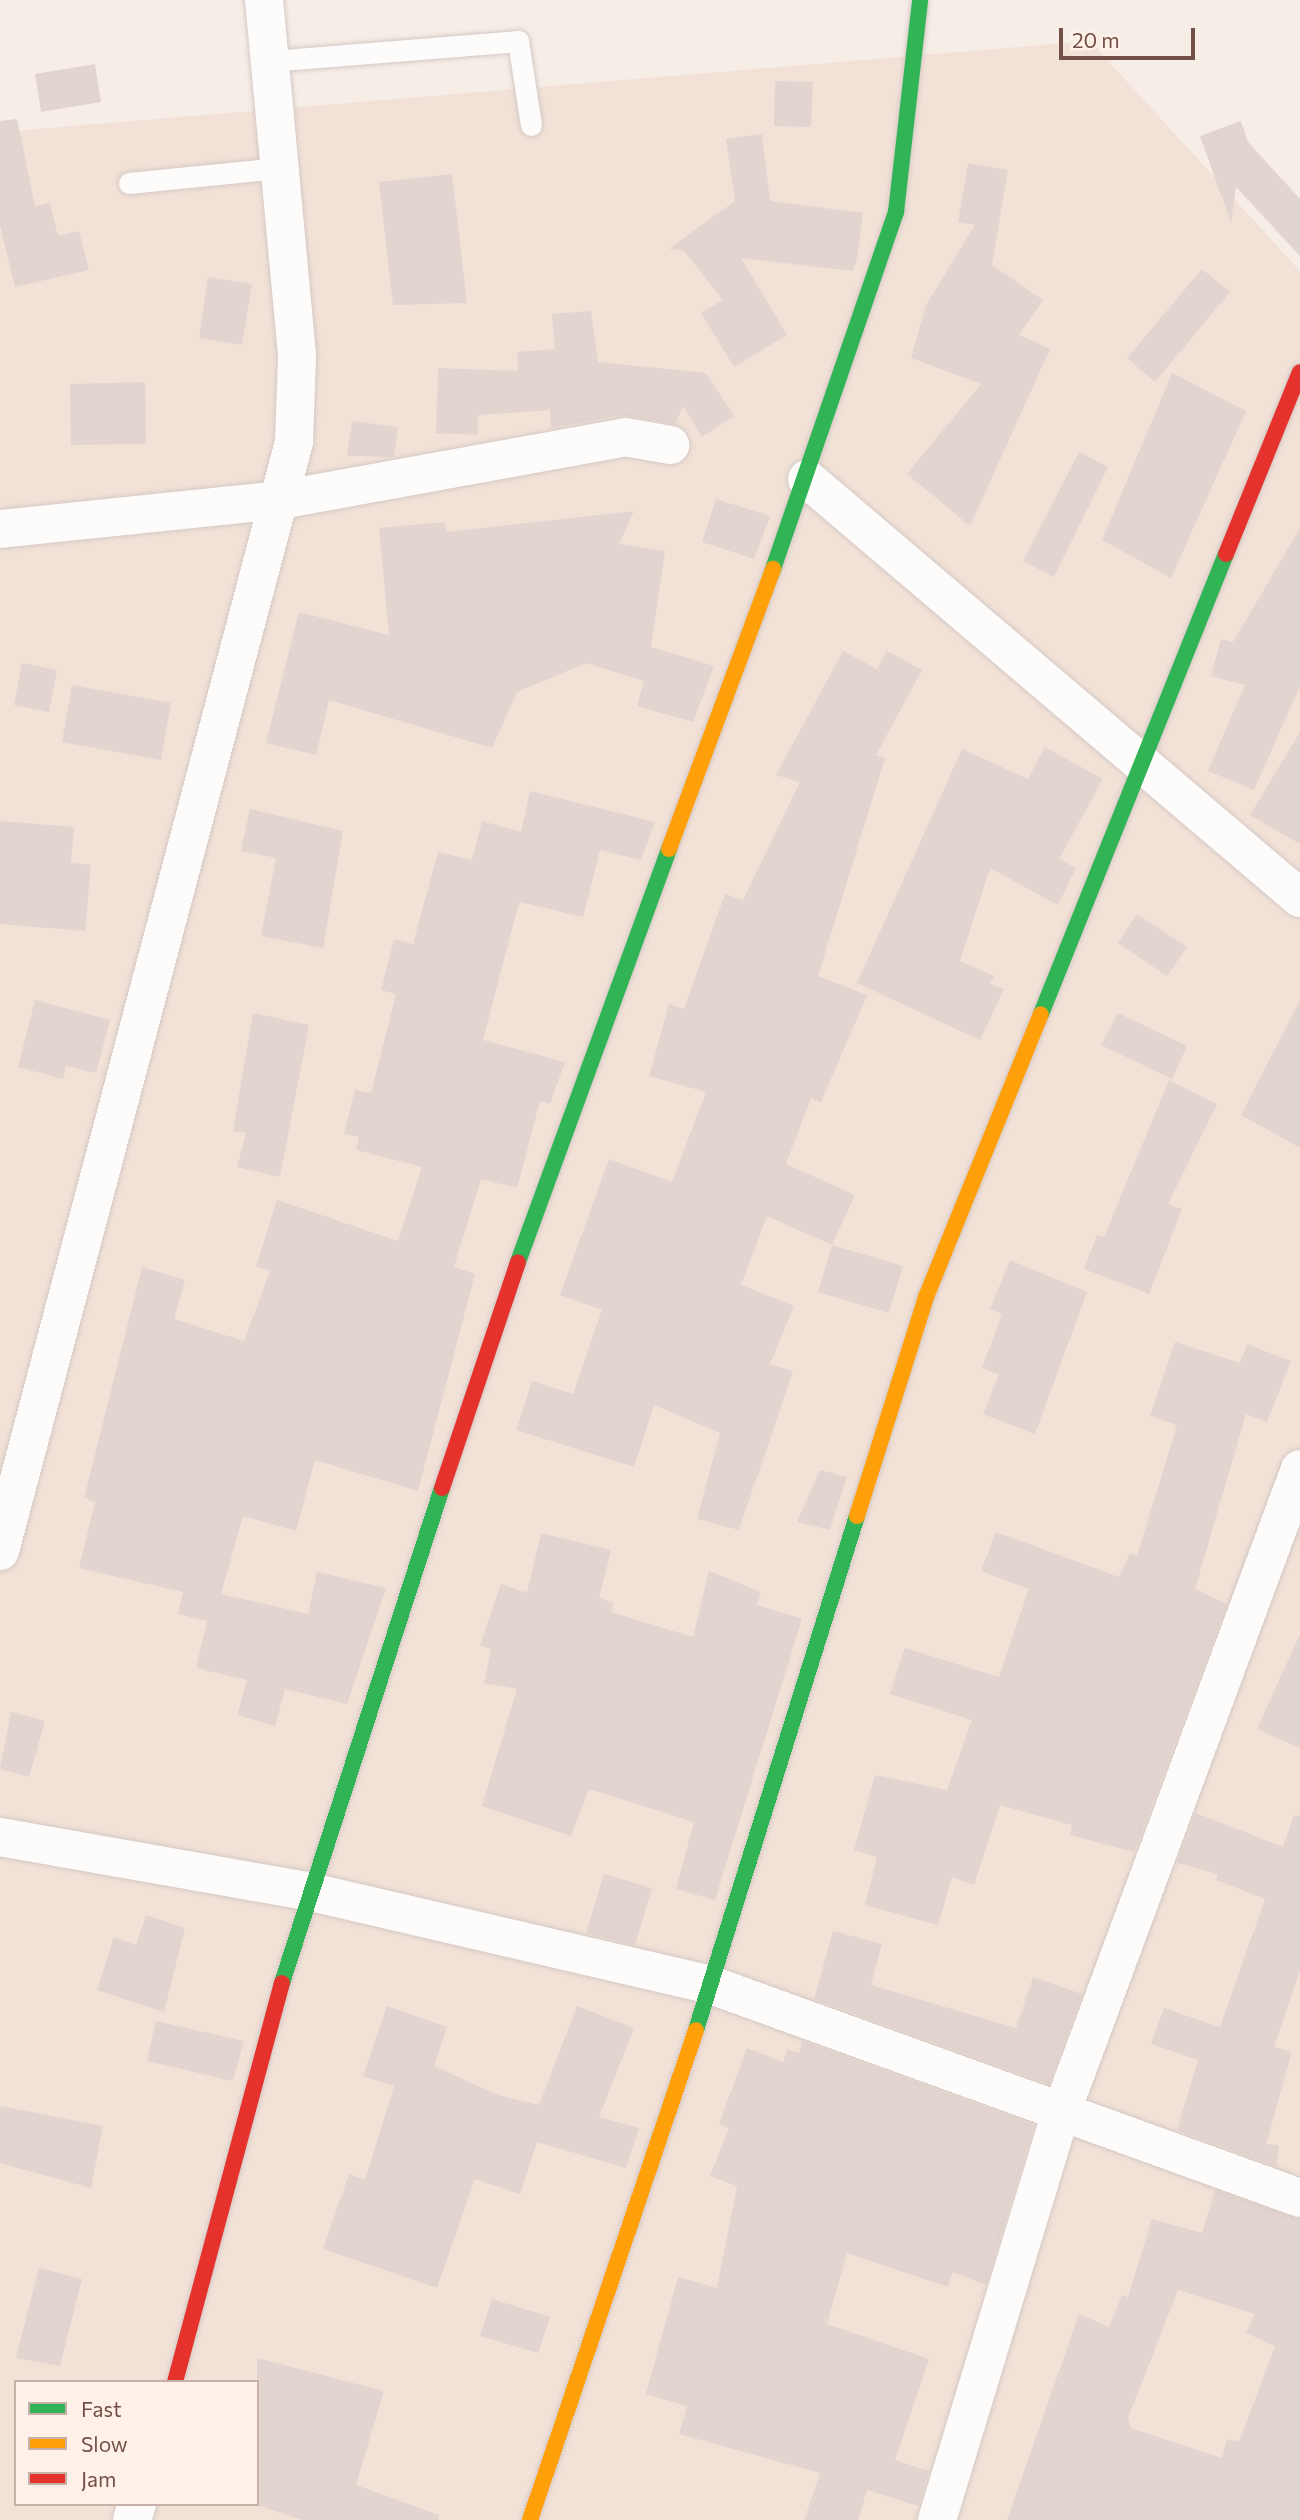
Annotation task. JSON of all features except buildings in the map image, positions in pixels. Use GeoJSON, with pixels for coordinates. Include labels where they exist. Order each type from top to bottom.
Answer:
{"type":"FeatureCollection","features":[{"type":"Feature","properties":{"kind":"street"},"geometry":{"type":"LineString","coordinates":[[0,1551],[294,442],[297,355],[264,0]]}},
{"type":"Feature","properties":{"kind":"street"},"geometry":{"type":"LineString","coordinates":[[175,2380],[307,1891],[555,1153],[807,479],[896,212],[920,0]]}},
{"type":"Feature","properties":{"kind":"street"},"geometry":{"type":"LineString","coordinates":[[530,2520],[711,1984],[926,1297],[1140,760],[1300,372]]}},
{"type":"Feature","properties":{"kind":"street"},"geometry":{"type":"LineString","coordinates":[[0,529],[280,500],[625,437],[670,445]]}},
{"type":"Feature","properties":{"kind":"street"},"geometry":{"type":"LineString","coordinates":[[807,479],[1300,898]]}},
{"type":"Feature","properties":{"kind":"street"},"geometry":{"type":"LineString","coordinates":[[937,2520],[1060,2116],[1300,1469]]}},
{"type":"Feature","properties":{"kind":"street"},"geometry":{"type":"LineString","coordinates":[[0,1837],[307,1891],[711,1984],[1060,2116],[1300,2197]]}},
{"type":"Feature","properties":{"kind":"lane"},"geometry":{"type":"LineString","coordinates":[[270,61],[518,41],[531,125]]}},
{"type":"Feature","properties":{"kind":"lane"},"geometry":{"type":"LineString","coordinates":[[129,183],[280,168]]}},
{"type":"Feature","properties":{"kind":"shaded area"},"geometry":{"type":"Polygon","coordinates":[[[1090,41],[1300,271],[1300,2520],[0,2520],[0,132],[1090,41]]]}},
{"type":"Feature","properties":{"kind":"traffic: fast"},"geometry":{"type":"LineString","coordinates":[[773,569],[896,212],[920,0]]}},
{"type":"Feature","properties":{"kind":"traffic: fast"},"geometry":{"type":"LineString","coordinates":[[1041,1014],[1226,554]]}},
{"type":"Feature","properties":{"kind":"traffic: fast"},"geometry":{"type":"LineString","coordinates":[[518,1262],[669,849]]}},
{"type":"Feature","properties":{"kind":"traffic: fast"},"geometry":{"type":"LineString","coordinates":[[282,1983],[442,1488]]}},
{"type":"Feature","properties":{"kind":"traffic: fast"},"geometry":{"type":"LineString","coordinates":[[696,2030],[857,1516]]}},
{"type":"Feature","properties":{"kind":"traffic: slow"},"geometry":{"type":"LineString","coordinates":[[669,849],[773,569]]}},
{"type":"Feature","properties":{"kind":"traffic: slow"},"geometry":{"type":"LineString","coordinates":[[857,1516],[926,1297],[1041,1014]]}},
{"type":"Feature","properties":{"kind":"traffic: slow"},"geometry":{"type":"LineString","coordinates":[[530,2520],[696,2030]]}},
{"type":"Feature","properties":{"kind":"traffic: jam"},"geometry":{"type":"LineString","coordinates":[[1226,554],[1300,372]]}},
{"type":"Feature","properties":{"kind":"traffic: jam"},"geometry":{"type":"LineString","coordinates":[[442,1488],[518,1262]]}},
{"type":"Feature","properties":{"kind":"traffic: jam"},"geometry":{"type":"LineString","coordinates":[[176,2380],[282,1983]]}}]}
